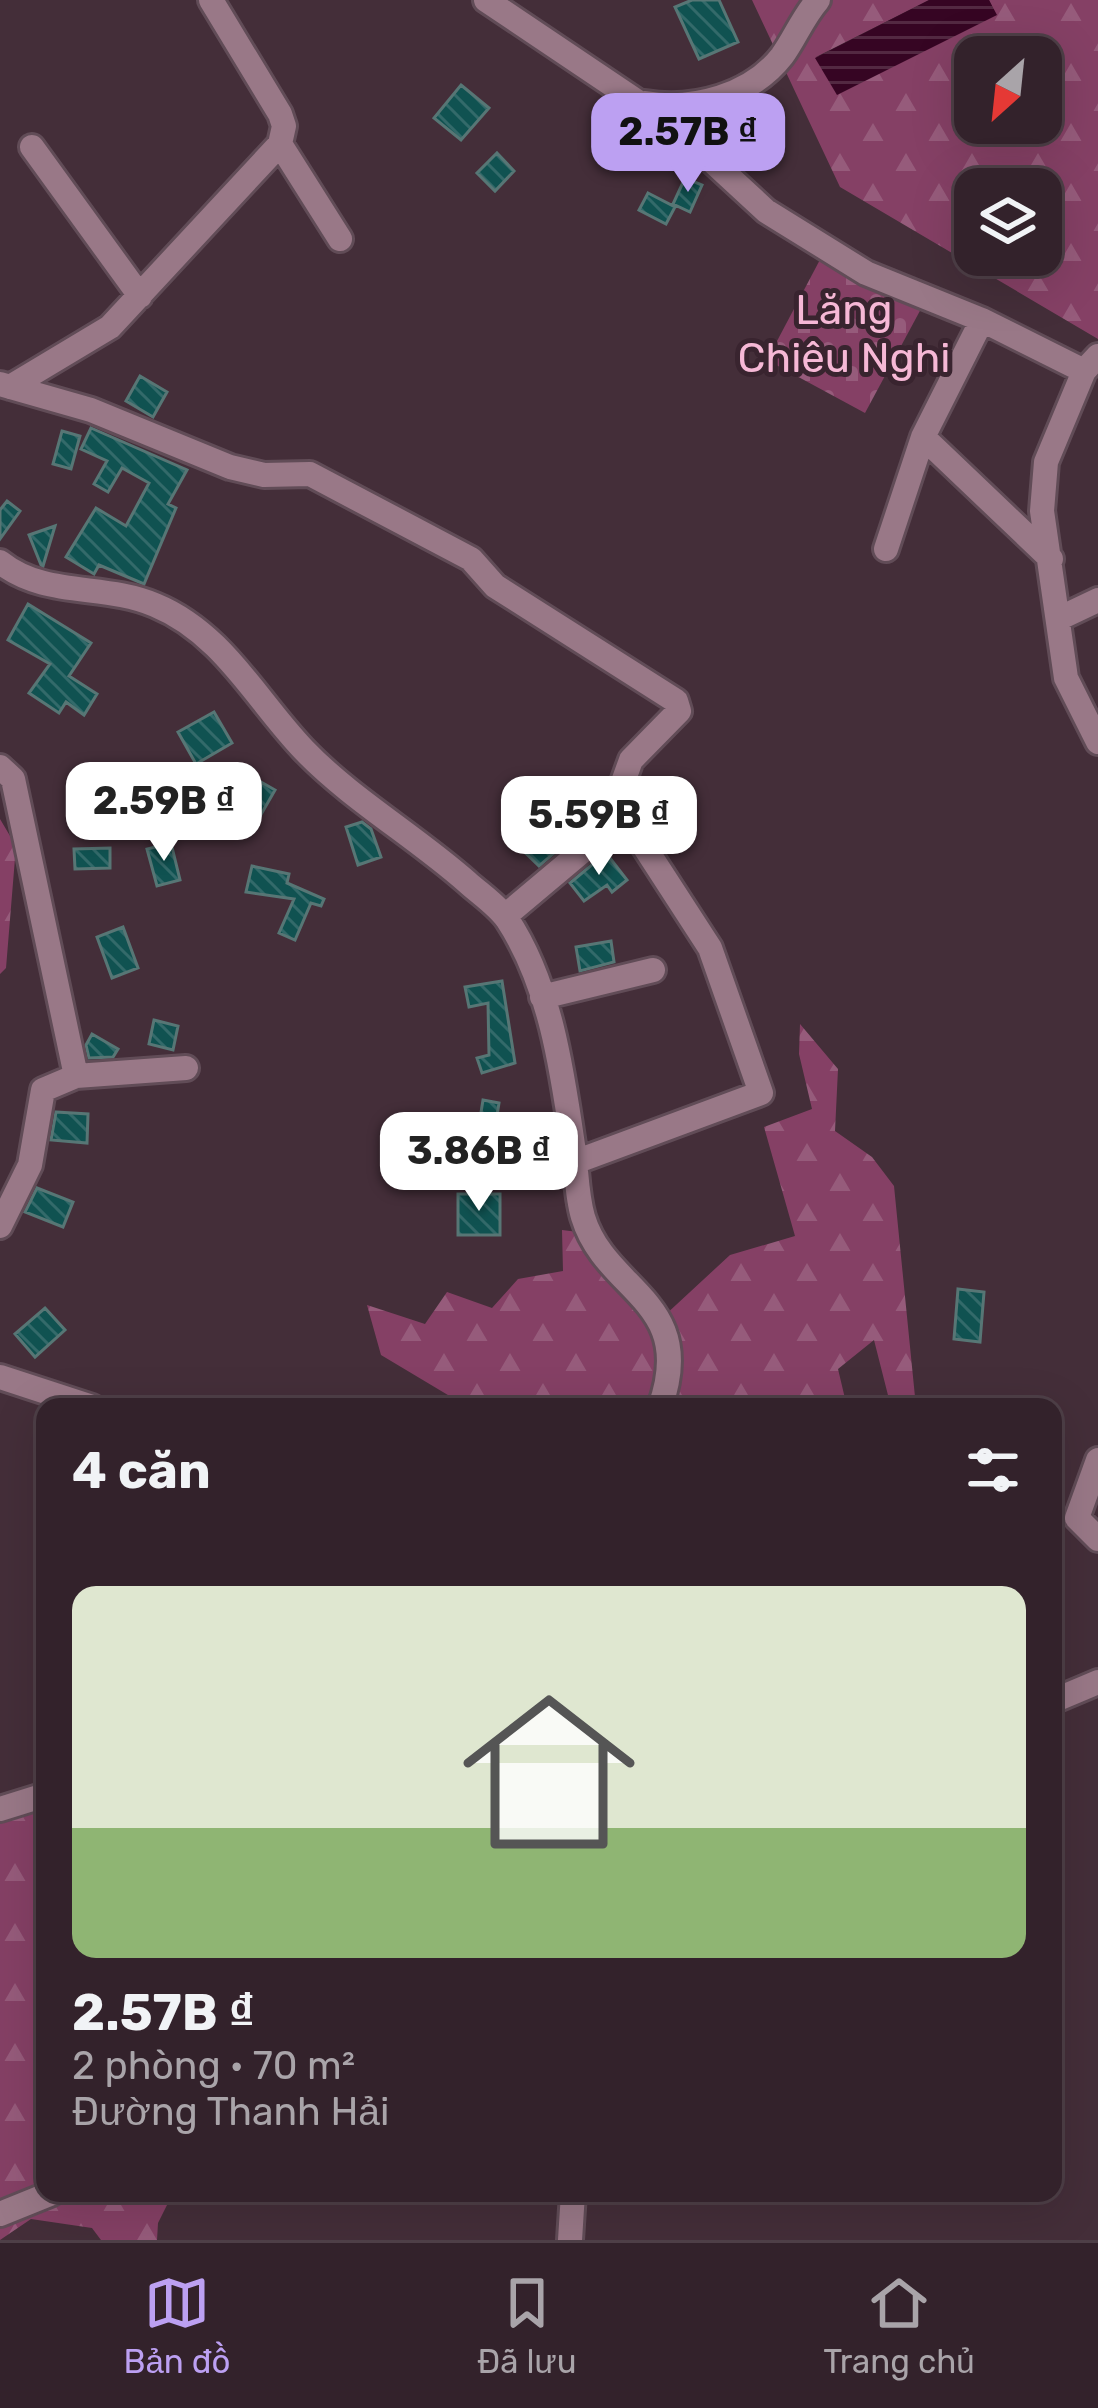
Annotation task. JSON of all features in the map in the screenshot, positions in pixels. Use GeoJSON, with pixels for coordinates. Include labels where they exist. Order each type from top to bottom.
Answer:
{"type":"FeatureCollection","features":[{"type":"Feature","properties":{"kind":"street"},"geometry":{"type":"LineString","coordinates":[[5,386],[98,336],[280,144],[284,126],[280,114],[212,0]]}},
{"type":"Feature","properties":{"kind":"street"},"geometry":{"type":"LineString","coordinates":[[486,0],[674,127],[766,212],[866,273],[1091,363],[1046,462],[1042,511],[1066,678],[1098,742]]}},
{"type":"Feature","properties":{"kind":"street"},"geometry":{"type":"LineString","coordinates":[[636,101],[667,106],[723,97],[759,82],[818,0]]}},
{"type":"Feature","properties":{"kind":"street"},"geometry":{"type":"LineString","coordinates":[[280,144],[340,238]]}},
{"type":"Feature","properties":{"kind":"street"},"geometry":{"type":"LineString","coordinates":[[32,148],[140,296]]}},
{"type":"Feature","properties":{"kind":"street"},"geometry":{"type":"LineString","coordinates":[[886,549],[923,437],[982,320]]}},
{"type":"Feature","properties":{"kind":"street"},"geometry":{"type":"LineString","coordinates":[[5,386],[91,410],[230,467],[264,476],[310,474],[471,560],[495,586],[676,701],[679,711],[632,760],[618,806],[604,832],[505,916]]}},
{"type":"Feature","properties":{"kind":"street"},"geometry":{"type":"LineString","coordinates":[[923,437],[1051,560]]}},
{"type":"Feature","properties":{"kind":"street"},"geometry":{"type":"LineString","coordinates":[[0,562],[24,581],[155,604],[241,668],[304,751],[505,916],[542,997],[590,1234],[646,1297],[662,1327],[669,1355],[662,1398]]}},
{"type":"Feature","properties":{"kind":"street"},"geometry":{"type":"LineString","coordinates":[[1058,619],[1098,601]]}},
{"type":"Feature","properties":{"kind":"street"},"geometry":{"type":"LineString","coordinates":[[0,766],[14,779],[76,1076]]}},
{"type":"Feature","properties":{"kind":"street"},"geometry":{"type":"LineString","coordinates":[[575,1162],[761,1094],[710,948],[618,806]]}},
{"type":"Feature","properties":{"kind":"street"},"geometry":{"type":"LineString","coordinates":[[542,997],[653,970]]}},
{"type":"Feature","properties":{"kind":"street"},"geometry":{"type":"LineString","coordinates":[[0,1226],[30,1165],[44,1090],[76,1076],[186,1068]]}},
{"type":"Feature","properties":{"kind":"street"},"geometry":{"type":"LineString","coordinates":[[0,1377],[64,1398]]}},
{"type":"Feature","properties":{"kind":"street"},"geometry":{"type":"LineString","coordinates":[[1098,1460],[1077,1518],[1098,1539]]}},
{"type":"Feature","properties":{"kind":"street"},"geometry":{"type":"LineString","coordinates":[[1062,1697],[1098,1682]]}},
{"type":"Feature","properties":{"kind":"street"},"geometry":{"type":"LineString","coordinates":[[0,1809],[36,1798]]}},
{"type":"Feature","properties":{"kind":"street"},"geometry":{"type":"LineString","coordinates":[[0,2213],[36,2199]]}},
{"type":"Feature","properties":{"kind":"street"},"geometry":{"type":"LineString","coordinates":[[570,2240],[572,2202]]}},
{"type":"Feature","properties":{"kind":"green space"},"geometry":{"type":"Polygon","coordinates":[[[752,0],[929,0],[816,57],[996,15],[989,0],[1098,0],[1098,339],[991,276],[1062,276],[1062,168],[954,168],[954,254],[840,187],[752,0]]]}},
{"type":"Feature","properties":{"kind":"green space","name":"Lăng Chiêu Nghi"},"geometry":{"type":"Polygon","coordinates":[[[823,254],[922,307],[865,413],[767,360],[823,254]]]}},
{"type":"Feature","properties":{"kind":"green space"},"geometry":{"type":"Polygon","coordinates":[[[0,819],[16,846],[6,968],[0,974],[0,819]]]}},
{"type":"Feature","properties":{"kind":"green space"},"geometry":{"type":"Polygon","coordinates":[[[800,1024],[838,1069],[835,1131],[872,1157],[894,1186],[915,1398],[889,1398],[874,1340],[838,1369],[845,1398],[453,1398],[381,1355],[367,1305],[425,1324],[447,1292],[492,1308],[518,1279],[563,1271],[562,1230],[594,1234],[663,1317],[730,1255],[795,1236],[764,1127],[812,1109],[799,1054],[800,1024]]]}},
{"type":"Feature","properties":{"kind":"green space"},"geometry":{"type":"Polygon","coordinates":[[[36,1791],[36,2202],[168,2202],[158,2223],[157,2240],[101,2240],[92,2228],[31,2219],[0,2240],[0,1806],[36,1791]]]}},
{"type":"Feature","properties":{"kind":"shaded area"},"geometry":{"type":"Polygon","coordinates":[[[929,0],[989,0],[997,15],[837,95],[815,58],[929,0]]]}},
{"type":"Feature","properties":{"kind":"building"},"geometry":{"type":"Polygon","coordinates":[[[692,0],[719,0],[738,42],[699,59],[675,7],[692,0]]]}},
{"type":"Feature","properties":{"kind":"building"},"geometry":{"type":"Polygon","coordinates":[[[461,85],[489,108],[461,140],[434,118],[461,85]]]}},
{"type":"Feature","properties":{"kind":"building"},"geometry":{"type":"Polygon","coordinates":[[[497,153],[514,171],[495,191],[477,173],[497,153]]]}},
{"type":"Feature","properties":{"kind":"building"},"geometry":{"type":"Polygon","coordinates":[[[685,178],[702,185],[690,212],[673,204],[685,178]]]}},
{"type":"Feature","properties":{"kind":"building"},"geometry":{"type":"Polygon","coordinates":[[[648,193],[675,207],[666,224],[639,210],[648,193]]]}},
{"type":"Feature","properties":{"kind":"building"},"geometry":{"type":"Polygon","coordinates":[[[140,376],[167,392],[153,417],[126,401],[140,376]]]}},
{"type":"Feature","properties":{"kind":"building"},"geometry":{"type":"Polygon","coordinates":[[[91,428],[187,470],[168,504],[176,508],[144,584],[99,565],[94,574],[66,557],[96,508],[126,526],[149,483],[122,468],[108,492],[94,484],[107,461],[81,449],[91,428]]]}},
{"type":"Feature","properties":{"kind":"building"},"geometry":{"type":"Polygon","coordinates":[[[62,431],[80,436],[71,469],[53,464],[62,431]]]}},
{"type":"Feature","properties":{"kind":"building"},"geometry":{"type":"Polygon","coordinates":[[[7,501],[20,511],[0,539],[0,510],[7,501]]]}},
{"type":"Feature","properties":{"kind":"building"},"geometry":{"type":"Polygon","coordinates":[[[55,526],[43,566],[29,535],[55,526]]]}},
{"type":"Feature","properties":{"kind":"building"},"geometry":{"type":"Polygon","coordinates":[[[28,604],[91,643],[69,676],[97,694],[84,715],[66,702],[59,713],[29,693],[50,664],[8,640],[28,604]]]}},
{"type":"Feature","properties":{"kind":"building"},"geometry":{"type":"Polygon","coordinates":[[[214,712],[232,743],[196,764],[178,732],[214,712]]]}},
{"type":"Feature","properties":{"kind":"building"},"geometry":{"type":"Polygon","coordinates":[[[261,782],[275,790],[255,825],[241,817],[261,782]]]}},
{"type":"Feature","properties":{"kind":"building"},"geometry":{"type":"Polygon","coordinates":[[[567,797],[595,810],[591,822],[561,809],[567,797]]]}},
{"type":"Feature","properties":{"kind":"building"},"geometry":{"type":"Polygon","coordinates":[[[362,822],[371,829],[381,857],[358,865],[346,827],[362,822]]]}},
{"type":"Feature","properties":{"kind":"building"},"geometry":{"type":"Polygon","coordinates":[[[525,827],[553,854],[539,866],[512,840],[525,827]]]}},
{"type":"Feature","properties":{"kind":"building"},"geometry":{"type":"Polygon","coordinates":[[[171,843],[180,880],[157,886],[147,849],[171,843]]]}},
{"type":"Feature","properties":{"kind":"building"},"geometry":{"type":"Polygon","coordinates":[[[110,848],[110,868],[75,869],[74,849],[110,848]]]}},
{"type":"Feature","properties":{"kind":"building"},"geometry":{"type":"Polygon","coordinates":[[[606,853],[627,880],[612,892],[607,885],[584,901],[570,883],[606,853]]]}},
{"type":"Feature","properties":{"kind":"building"},"geometry":{"type":"Polygon","coordinates":[[[252,866],[289,874],[287,883],[324,899],[321,906],[311,903],[295,940],[279,933],[294,899],[246,892],[252,866]]]}},
{"type":"Feature","properties":{"kind":"building"},"geometry":{"type":"Polygon","coordinates":[[[123,927],[138,968],[112,978],[97,937],[123,927]]]}},
{"type":"Feature","properties":{"kind":"building"},"geometry":{"type":"Polygon","coordinates":[[[611,941],[614,962],[580,971],[576,947],[611,941]]]}},
{"type":"Feature","properties":{"kind":"building"},"geometry":{"type":"Polygon","coordinates":[[[502,981],[515,1063],[482,1073],[477,1058],[489,1055],[488,1003],[469,1007],[465,987],[502,981]]]}},
{"type":"Feature","properties":{"kind":"building"},"geometry":{"type":"Polygon","coordinates":[[[154,1020],[178,1026],[173,1050],[149,1044],[154,1020]]]}},
{"type":"Feature","properties":{"kind":"building"},"geometry":{"type":"Polygon","coordinates":[[[92,1034],[118,1049],[113,1057],[89,1058],[86,1045],[92,1034]]]}},
{"type":"Feature","properties":{"kind":"building"},"geometry":{"type":"Polygon","coordinates":[[[483,1100],[499,1103],[496,1122],[503,1123],[499,1147],[476,1143],[483,1100]]]}},
{"type":"Feature","properties":{"kind":"building"},"geometry":{"type":"Polygon","coordinates":[[[56,1112],[88,1114],[87,1143],[51,1140],[56,1112]]]}},
{"type":"Feature","properties":{"kind":"building"},"geometry":{"type":"Polygon","coordinates":[[[37,1188],[73,1202],[63,1227],[25,1212],[37,1188]]]}},
{"type":"Feature","properties":{"kind":"building"},"geometry":{"type":"Polygon","coordinates":[[[458,1194],[500,1194],[500,1235],[458,1235],[458,1194]]]}},
{"type":"Feature","properties":{"kind":"building"},"geometry":{"type":"Polygon","coordinates":[[[958,1289],[984,1292],[980,1342],[954,1339],[958,1289]]]}},
{"type":"Feature","properties":{"kind":"building"},"geometry":{"type":"Polygon","coordinates":[[[45,1308],[65,1330],[35,1357],[15,1334],[45,1308]]]}}]}
